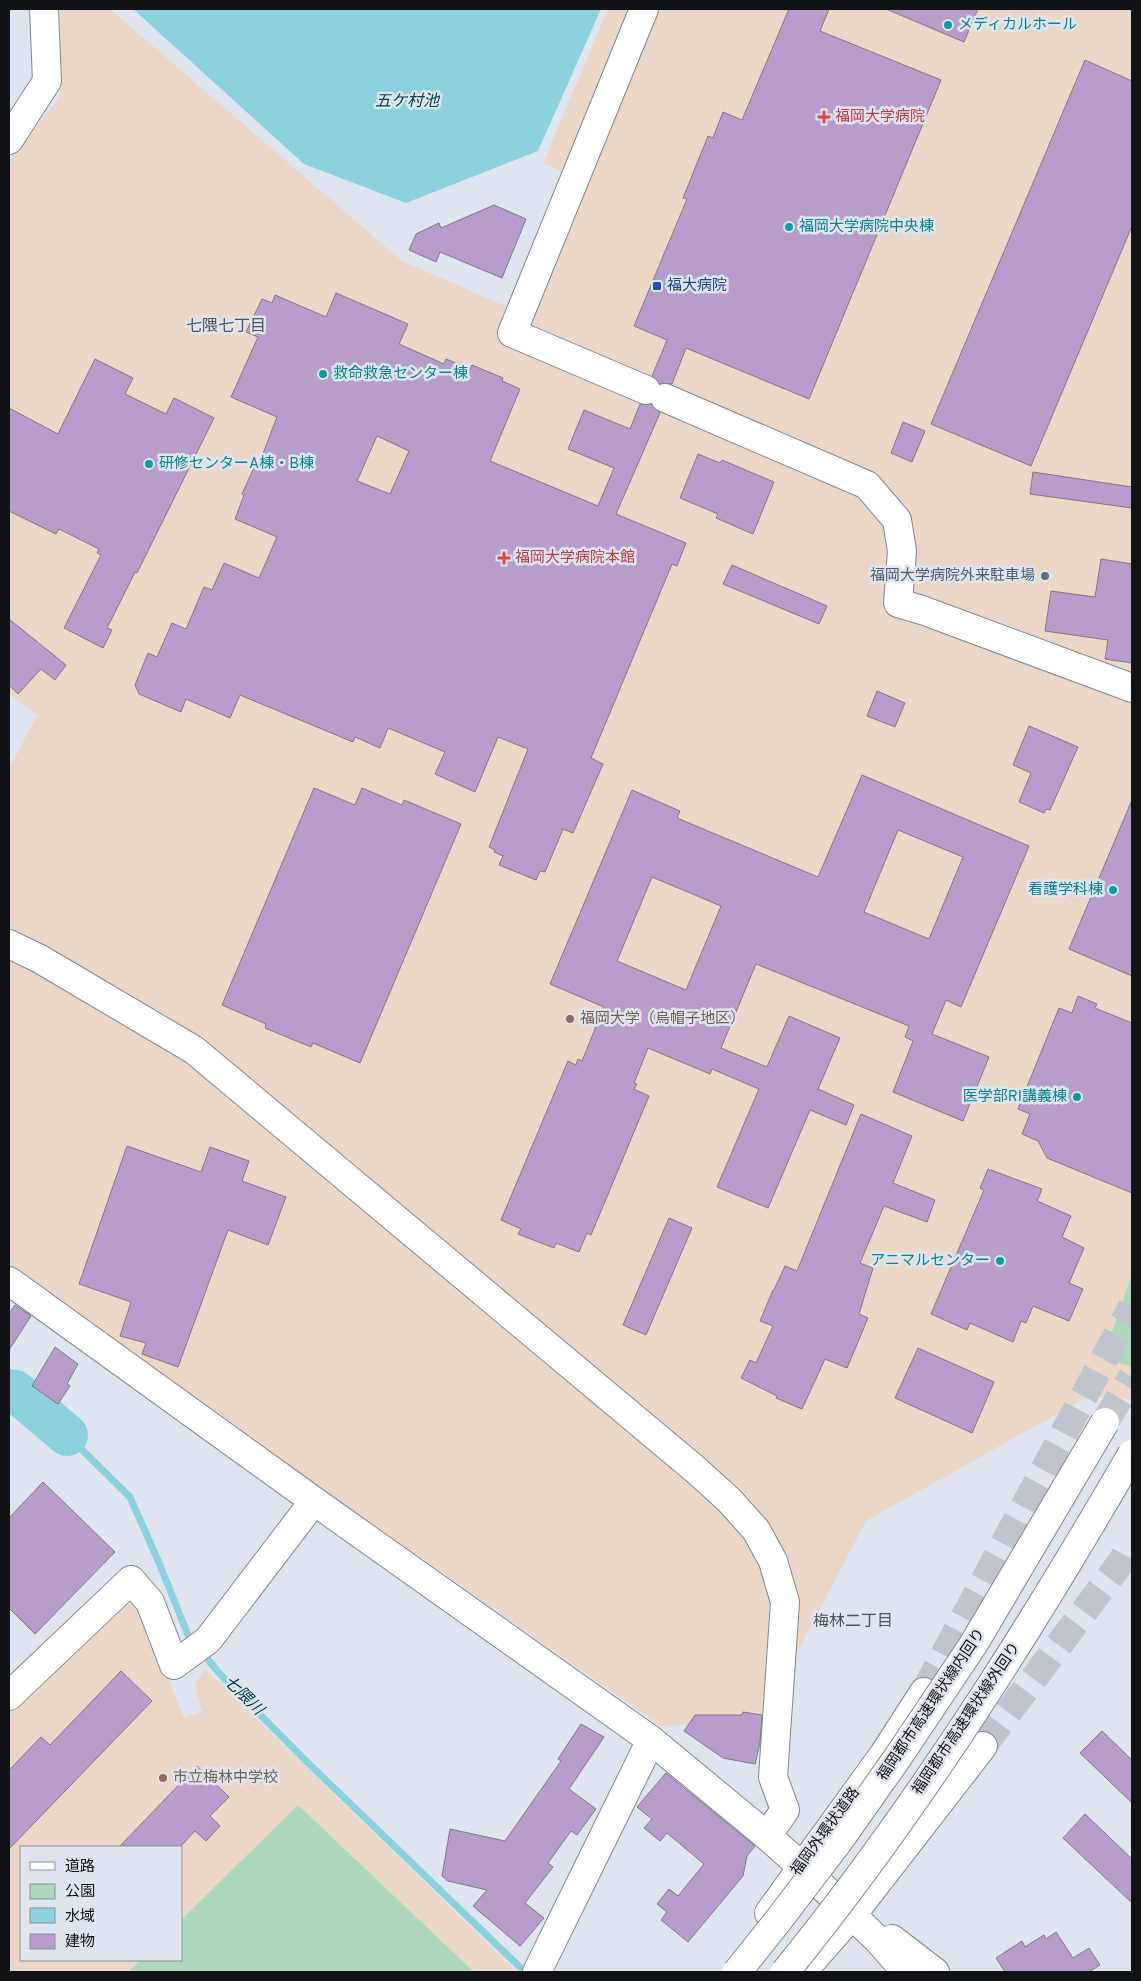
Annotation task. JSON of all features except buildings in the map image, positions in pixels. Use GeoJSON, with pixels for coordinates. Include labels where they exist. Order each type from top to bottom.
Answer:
{"type":"FeatureCollection","features":[{"type":"Feature","properties":{"kind":"main road"},"geometry":{"type":"LineString","coordinates":[[9,140],[47,81],[44,9]]}},
{"type":"Feature","properties":{"kind":"main road"},"geometry":{"type":"LineString","coordinates":[[644,9],[512,333],[867,485],[897,520],[902,551],[898,603],[922,610],[1132,688]]}},
{"type":"Feature","properties":{"kind":"main road"},"geometry":{"type":"LineString","coordinates":[[9,944],[40,959],[194,1050],[696,1470],[729,1500],[756,1530],[773,1561],[785,1602],[773,1776],[785,1810],[767,1836]]}},
{"type":"Feature","properties":{"kind":"main road"},"geometry":{"type":"LineString","coordinates":[[9,1282],[651,1740],[801,1866],[879,1941],[906,1972]]}},
{"type":"Feature","properties":{"kind":"main road","name":"福岡都市高速環状線内回り"},"geometry":{"type":"LineString","coordinates":[[737,1972],[777,1922],[898,1757],[973,1645],[1105,1422]]}},
{"type":"Feature","properties":{"kind":"main road","name":"福岡都市高速環状線外回り"},"geometry":{"type":"LineString","coordinates":[[785,1972],[868,1864],[1004,1666],[1070,1560],[1132,1454]]}},
{"type":"Feature","properties":{"kind":"main road"},"geometry":{"type":"LineString","coordinates":[[9,1696],[131,1580],[150,1602],[174,1664],[208,1640],[314,1501]]}},
{"type":"Feature","properties":{"kind":"main road","name":"福岡外環状道路"},"geometry":{"type":"LineString","coordinates":[[728,1972],[801,1866],[884,1754],[924,1692]]}},
{"type":"Feature","properties":{"kind":"main road"},"geometry":{"type":"LineString","coordinates":[[538,1969],[651,1740]]}},
{"type":"Feature","properties":{"kind":"main road"},"geometry":{"type":"LineString","coordinates":[[802,1972],[852,1915],[983,1746]]}},
{"type":"Feature","properties":{"kind":"main road"},"geometry":{"type":"LineString","coordinates":[[852,1915],[885,1934],[935,1972]]}},
{"type":"Feature","properties":{"kind":"main road"},"geometry":{"type":"LineString","coordinates":[[728,1972],[777,1922]]}},
{"type":"Feature","properties":{"kind":"shaded area","name":"福岡大学（烏帽子地区）"},"geometry":{"type":"Polygon","coordinates":[[[61,9],[110,9],[402,261],[508,307],[562,171],[543,163],[608,9],[1132,9],[1132,1399],[1089,1396],[866,1521],[762,1720],[661,1726],[9,1269],[9,769],[37,715],[9,694],[9,163],[60,96],[61,9]]]}},
{"type":"Feature","properties":{"kind":"shaded area","name":"市立梅林中学校"},"geometry":{"type":"Polygon","coordinates":[[[127,1595],[140,1607],[184,1718],[202,1712],[195,1684],[205,1669],[517,1972],[9,1972],[9,1708],[127,1595]]]}},
{"type":"Feature","properties":{"kind":"green space"},"geometry":{"type":"Polygon","coordinates":[[[1132,1274],[1132,1367],[1103,1358],[1132,1274]]]}},
{"type":"Feature","properties":{"kind":"green space"},"geometry":{"type":"Polygon","coordinates":[[[298,1805],[474,1972],[128,1972],[140,1961],[182,1961],[182,1919],[298,1805]]]}},
{"type":"Feature","properties":{"kind":"water","name":"五ケ村池"},"geometry":{"type":"Polygon","coordinates":[[[133,9],[601,9],[538,151],[406,203],[304,164],[133,9]]]}},
{"type":"Feature","properties":{"kind":"waterway","name":"七隈川"},"geometry":{"type":"LineString","coordinates":[[9,1390],[15,1391],[67,1435]]}},
{"type":"Feature","properties":{"kind":"waterway","name":"七隈川"},"geometry":{"type":"LineString","coordinates":[[67,1435],[130,1497],[188,1635],[196,1644]]}},
{"type":"Feature","properties":{"kind":"waterway","name":"七隈川"},"geometry":{"type":"LineString","coordinates":[[202,1652],[218,1672],[305,1760],[525,1972]]}},
{"type":"Feature","properties":{"kind":"tunnel"},"geometry":{"type":"LineString","coordinates":[[924,1692],[1132,1307]]}},
{"type":"Feature","properties":{"kind":"tunnel"},"geometry":{"type":"LineString","coordinates":[[1105,1422],[1132,1377]]}},
{"type":"Feature","properties":{"kind":"tunnel"},"geometry":{"type":"LineString","coordinates":[[983,1746],[1122,1561],[1132,1543]]}},
{"type":"Feature","properties":{"kind":"place","name":"メディカルホール"},"geometry":{"type":"Point","coordinates":[948,25]}},
{"type":"Feature","properties":{"kind":"place","name":"福岡大学病院"},"geometry":{"type":"Point","coordinates":[824,117]}},
{"type":"Feature","properties":{"kind":"place","name":"福岡大学病院中央棟"},"geometry":{"type":"Point","coordinates":[789,227]}},
{"type":"Feature","properties":{"kind":"place","name":"福大病院"},"geometry":{"type":"Point","coordinates":[657,286]}},
{"type":"Feature","properties":{"kind":"place","name":"救命救急センター棟"},"geometry":{"type":"Point","coordinates":[323,374]}},
{"type":"Feature","properties":{"kind":"place","name":"研修センターA棟・B棟"},"geometry":{"type":"Point","coordinates":[149,464]}},
{"type":"Feature","properties":{"kind":"place","name":"福岡大学病院本館"},"geometry":{"type":"Point","coordinates":[504,558]}},
{"type":"Feature","properties":{"kind":"place","name":"福岡大学病院外来駐車場"},"geometry":{"type":"Point","coordinates":[1045,576]}},
{"type":"Feature","properties":{"kind":"place","name":"看護学科棟"},"geometry":{"type":"Point","coordinates":[1113,890]}},
{"type":"Feature","properties":{"kind":"place","name":"福岡大学（烏帽子地区）"},"geometry":{"type":"Point","coordinates":[570,1019]}},
{"type":"Feature","properties":{"kind":"place","name":"医学部RI講義棟"},"geometry":{"type":"Point","coordinates":[1077,1097]}},
{"type":"Feature","properties":{"kind":"place","name":"アニマルセンター"},"geometry":{"type":"Point","coordinates":[1000,1261]}},
{"type":"Feature","properties":{"kind":"place","name":"市立梅林中学校"},"geometry":{"type":"Point","coordinates":[163,1778]}},
{"type":"Feature","properties":{"kind":"district","name":"七隈七丁目"},"geometry":{"type":"Point","coordinates":[226,327]}},
{"type":"Feature","properties":{"kind":"district","name":"梅林二丁目"},"geometry":{"type":"Point","coordinates":[853,1622]}}]}
